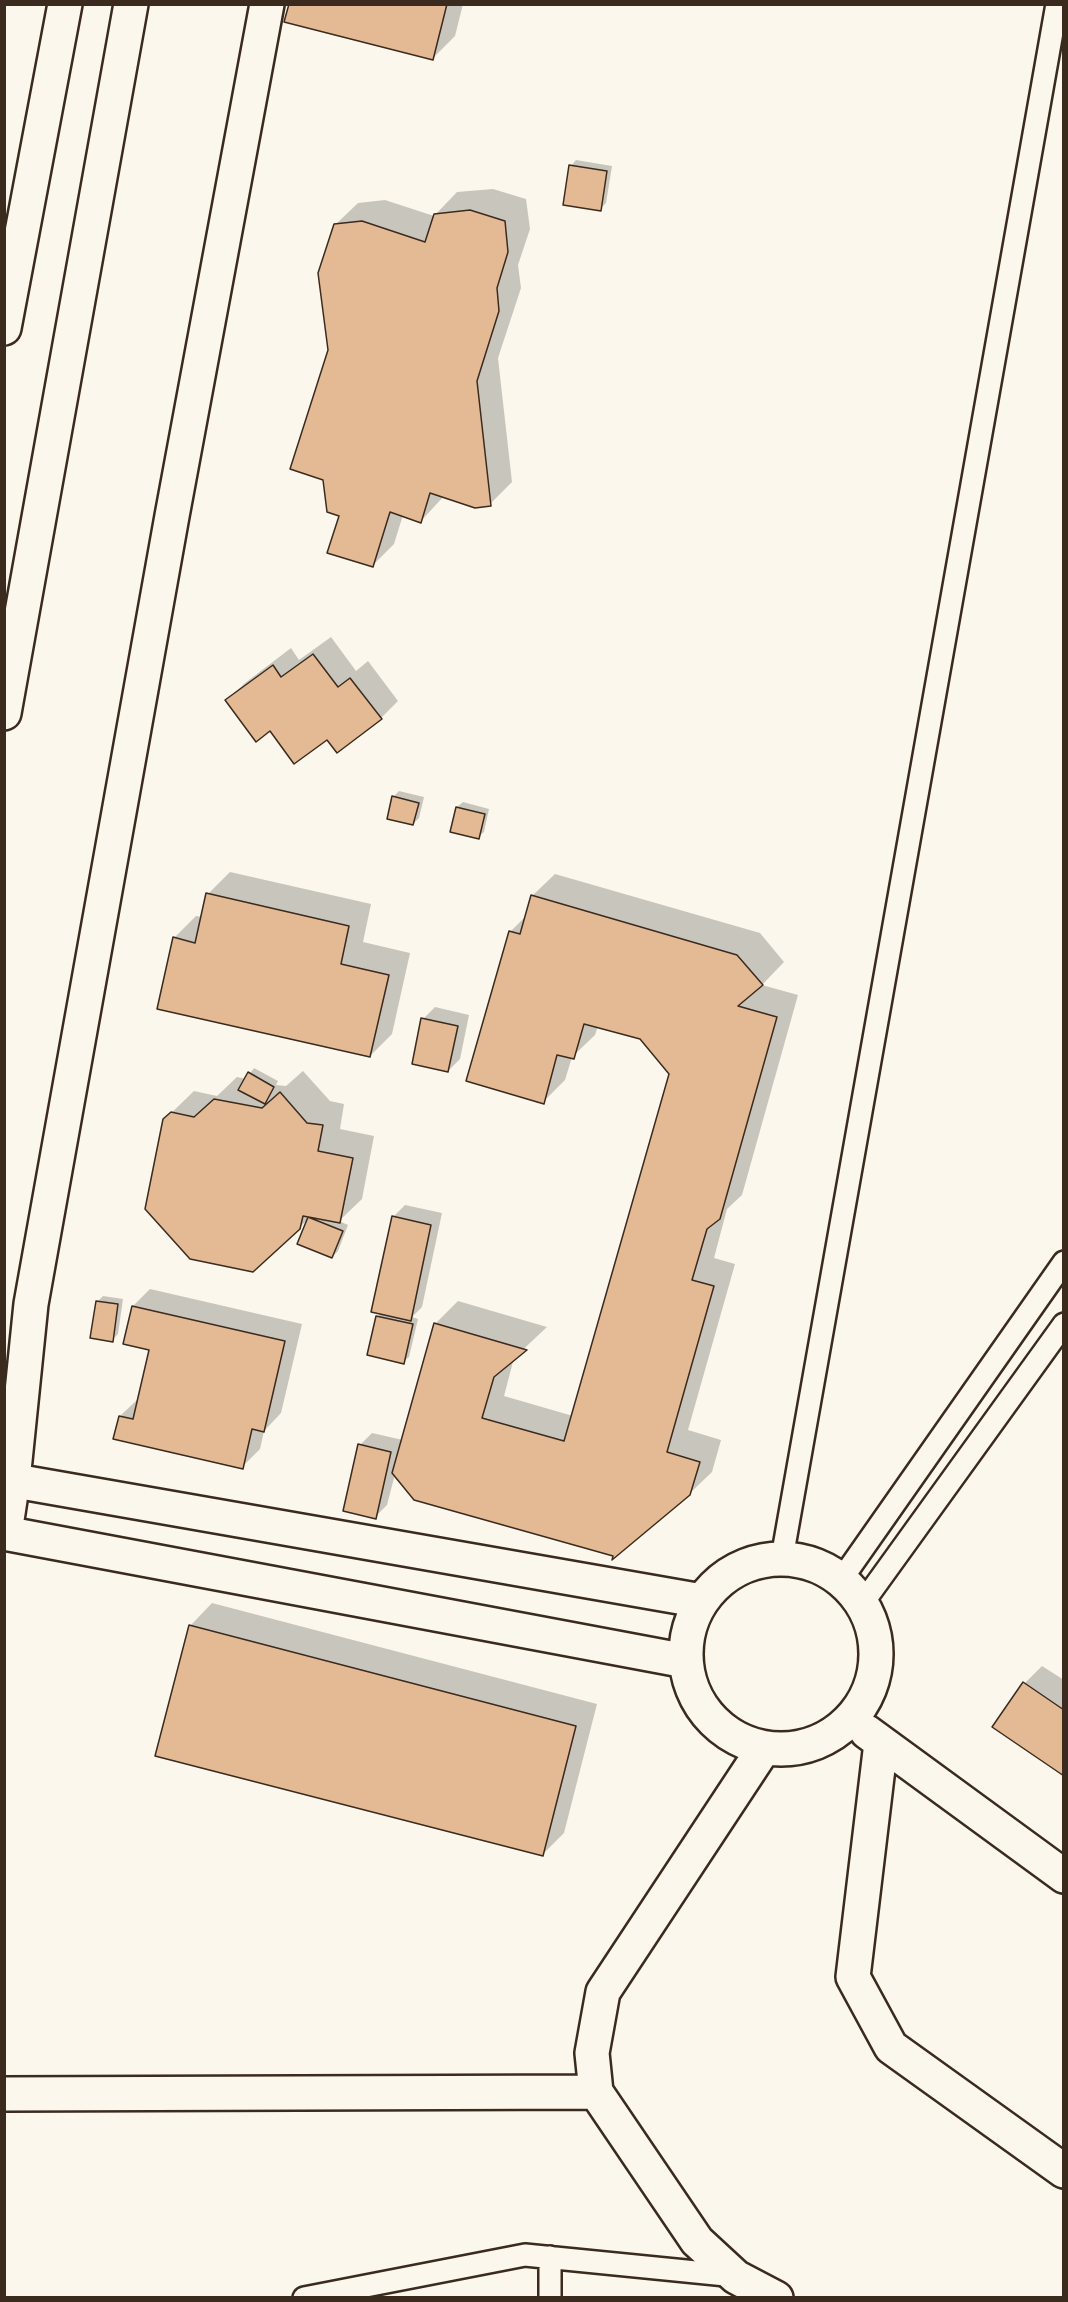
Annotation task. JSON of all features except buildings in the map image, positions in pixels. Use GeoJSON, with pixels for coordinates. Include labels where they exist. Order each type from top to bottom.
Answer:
{"type":"FeatureCollection","features":[{"type":"Feature","properties":{"kind":"street"},"geometry":{"type":"LineString","coordinates":[[4,328],[65,4]]}},
{"type":"Feature","properties":{"kind":"street"},"geometry":{"type":"LineString","coordinates":[[4,713],[130,4]]}},
{"type":"Feature","properties":{"kind":"street"},"geometry":{"type":"LineString","coordinates":[[267,4],[174,504],[30,1304],[9,1479],[5,1533],[686,1661]]}},
{"type":"Feature","properties":{"kind":"street"},"geometry":{"type":"LineString","coordinates":[[9,1479],[702,1601]]}},
{"type":"Feature","properties":{"kind":"street"},"geometry":{"type":"LineString","coordinates":[[782,1558],[813,1564],[852,1592],[875,1632],[877,1664],[868,1694],[851,1720],[825,1739],[795,1749],[764,1748],[735,1738],[710,1718],[693,1691],[686,1661],[689,1630],[702,1601],[723,1578],[751,1564],[782,1558]]}},
{"type":"Feature","properties":{"kind":"street"},"geometry":{"type":"LineString","coordinates":[[851,1720],[1064,1876]]}},
{"type":"Feature","properties":{"kind":"street"},"geometry":{"type":"LineString","coordinates":[[881,1743],[853,1977],[891,2047],[1064,2171]]}},
{"type":"Feature","properties":{"kind":"street"},"geometry":{"type":"LineString","coordinates":[[764,1748],[603,1992],[592,2053],[596,2092],[697,2241],[736,2277],[776,2298]]}},
{"type":"Feature","properties":{"kind":"street"},"geometry":{"type":"LineString","coordinates":[[4,2094],[596,2092]]}},
{"type":"Feature","properties":{"kind":"lane"},"geometry":{"type":"LineString","coordinates":[[782,1558],[1057,4]]}},
{"type":"Feature","properties":{"kind":"lane"},"geometry":{"type":"LineString","coordinates":[[852,1592],[1064,1262]]}},
{"type":"Feature","properties":{"kind":"lane"},"geometry":{"type":"LineString","coordinates":[[852,1592],[1064,1324]]}},
{"type":"Feature","properties":{"kind":"lane"},"geometry":{"type":"LineString","coordinates":[[304,2298],[525,2255],[736,2277]]}},
{"type":"Feature","properties":{"kind":"lane"},"geometry":{"type":"LineString","coordinates":[[550,2257],[550,2298]]}}]}
